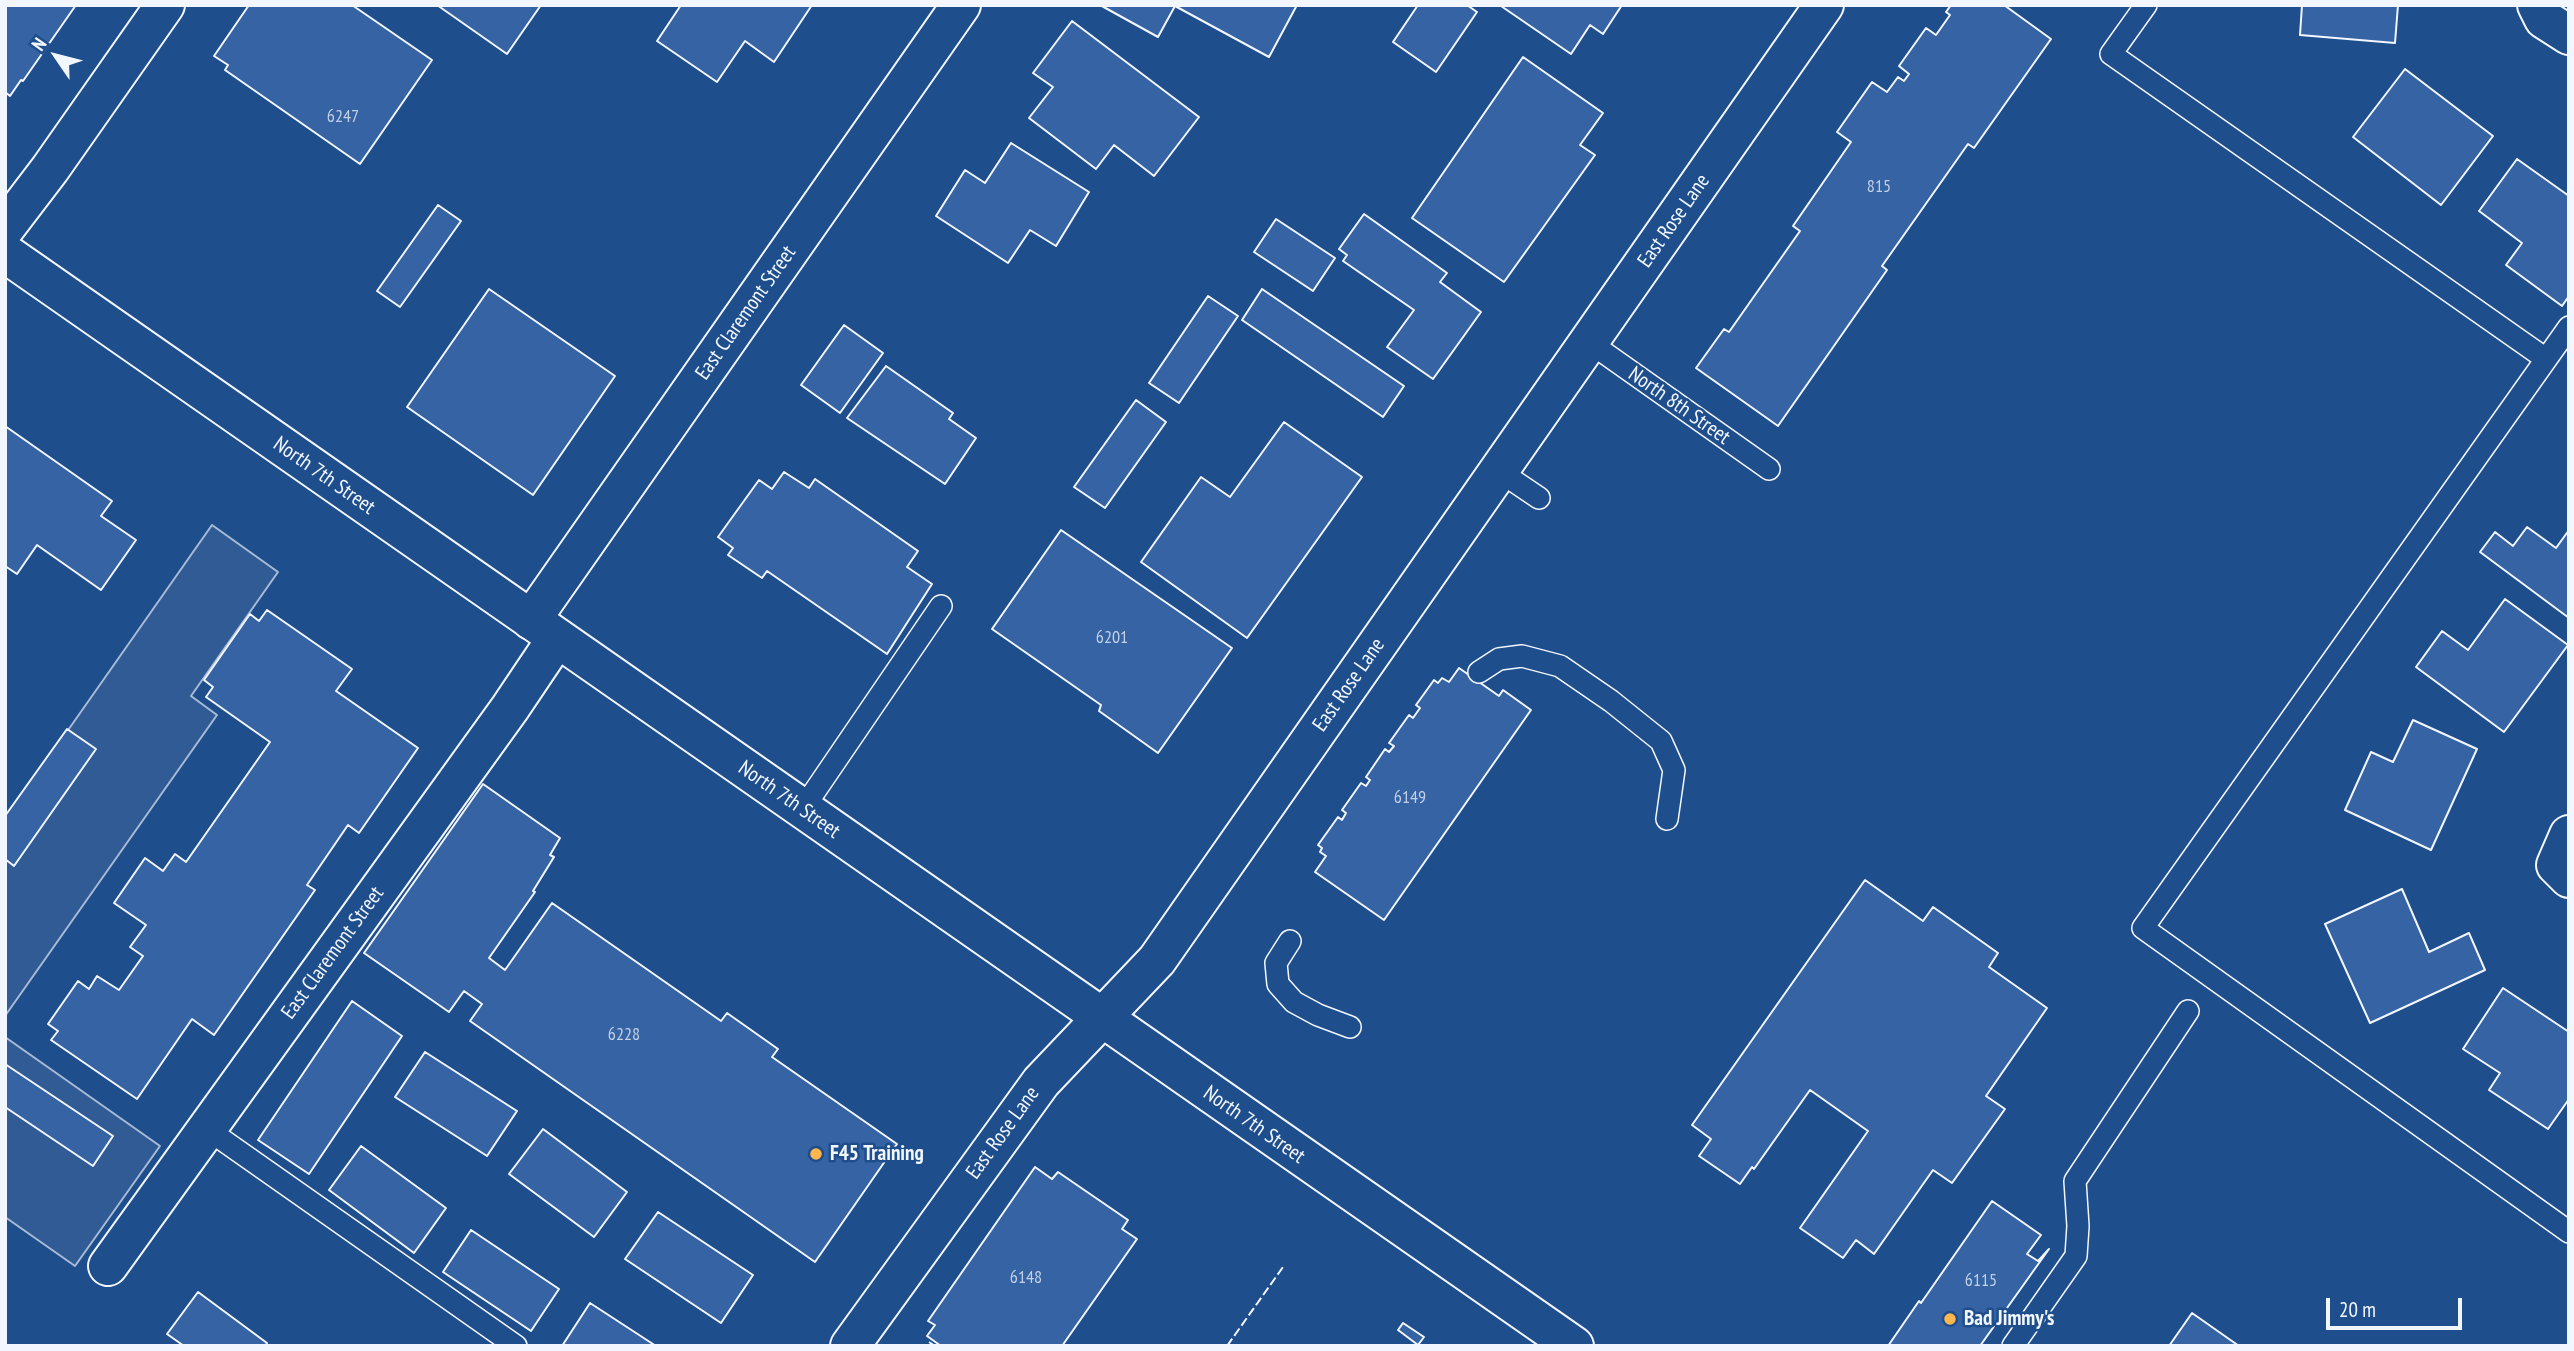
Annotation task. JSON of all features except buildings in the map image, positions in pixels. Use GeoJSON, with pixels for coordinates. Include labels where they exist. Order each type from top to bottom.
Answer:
{"type":"FeatureCollection","features":[{"type":"Feature","properties":{"kind":"street"},"geometry":{"type":"LineString","coordinates":[[5,228],[50,169],[165,5]]}},
{"type":"Feature","properties":{"kind":"street","name":"East Claremont Street"},"geometry":{"type":"LineString","coordinates":[[108,1266],[510,708],[544,629],[961,5]]}},
{"type":"Feature","properties":{"kind":"street","name":"East Rose Lane"},"geometry":{"type":"LineString","coordinates":[[850,1346],[1041,1082],[1157,960],[1824,5]]}},
{"type":"Feature","properties":{"kind":"street"},"geometry":{"type":"LineString","coordinates":[[2537,5],[2544,19],[2569,35]]}},
{"type":"Feature","properties":{"kind":"street","name":"North 7th Street"},"geometry":{"type":"LineString","coordinates":[[5,253],[1574,1346]]}},
{"type":"Feature","properties":{"kind":"lane"},"geometry":{"type":"LineString","coordinates":[[2146,5],[2110,54],[2546,359]]}},
{"type":"Feature","properties":{"kind":"lane"},"geometry":{"type":"LineString","coordinates":[[2569,327],[2143,928],[2569,1232]]}},
{"type":"Feature","properties":{"kind":"lane","name":"North 8th Street"},"geometry":{"type":"LineString","coordinates":[[1589,342],[1769,469]]}},
{"type":"Feature","properties":{"kind":"lane"},"geometry":{"type":"LineString","coordinates":[[1499,471],[1539,498]]}},
{"type":"Feature","properties":{"kind":"lane"},"geometry":{"type":"LineString","coordinates":[[802,810],[941,606]]}},
{"type":"Feature","properties":{"kind":"lane"},"geometry":{"type":"LineString","coordinates":[[1479,672],[1499,659],[1522,656],[1560,666],[1611,701],[1661,741],[1674,770],[1667,819]]}},
{"type":"Feature","properties":{"kind":"lane"},"geometry":{"type":"LineString","coordinates":[[1290,940],[1276,963],[1278,984],[1294,1002],[1350,1027]]}},
{"type":"Feature","properties":{"kind":"lane"},"geometry":{"type":"LineString","coordinates":[[2013,1346],[2076,1256],[2078,1226],[2075,1181],[2188,1011]]}},
{"type":"Feature","properties":{"kind":"lane"},"geometry":{"type":"LineString","coordinates":[[206,1129],[516,1346]]}},
{"type":"Feature","properties":{"kind":"shaded area"},"geometry":{"type":"Polygon","coordinates":[[[212,525],[278,572],[191,696],[217,715],[5,1016],[5,820],[212,525]]]}},
{"type":"Feature","properties":{"kind":"shaded area"},"geometry":{"type":"Polygon","coordinates":[[[5,1037],[160,1146],[75,1266],[5,1217],[5,1037]]]}},
{"type":"Feature","properties":{"kind":"fence"},"geometry":{"type":"LineString","coordinates":[[1227,1346],[1283,1267]]}},
{"type":"Feature","properties":{"kind":"fence"},"geometry":{"type":"LineString","coordinates":[[929,1342],[935,1346]]}},
{"type":"Feature","properties":{"kind":"place","name":"F45 Training"},"geometry":{"type":"Point","coordinates":[816,1154]}},
{"type":"Feature","properties":{"kind":"place","name":"Bad Jimmy's"},"geometry":{"type":"Point","coordinates":[1950,1319]}}]}
